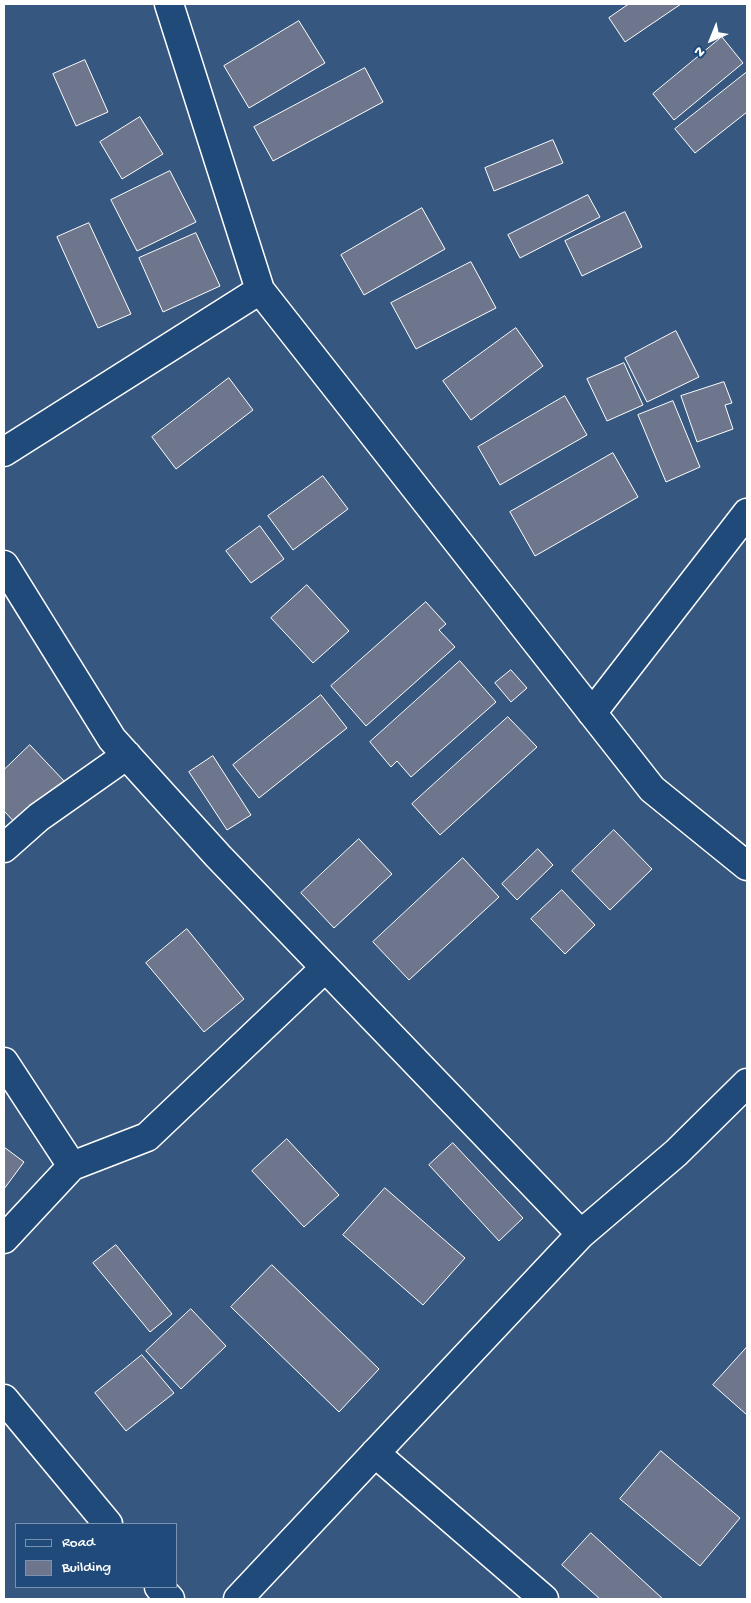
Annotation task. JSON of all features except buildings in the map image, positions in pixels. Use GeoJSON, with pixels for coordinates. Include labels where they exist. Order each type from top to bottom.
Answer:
{"type":"FeatureCollection","features":[{"type":"Feature","properties":{"kind":"street"},"geometry":{"type":"LineString","coordinates":[[169,4],[260,290],[652,789],[747,866]]}},
{"type":"Feature","properties":{"kind":"street"},"geometry":{"type":"LineString","coordinates":[[4,452],[260,290]]}},
{"type":"Feature","properties":{"kind":"street"},"geometry":{"type":"LineString","coordinates":[[592,712],[747,513]]}},
{"type":"Feature","properties":{"kind":"street"},"geometry":{"type":"LineString","coordinates":[[4,565],[112,738],[218,856],[580,1234]]}},
{"type":"Feature","properties":{"kind":"street"},"geometry":{"type":"LineString","coordinates":[[4,848],[39,817],[127,755]]}},
{"type":"Feature","properties":{"kind":"street"},"geometry":{"type":"LineString","coordinates":[[4,1239],[72,1166],[148,1138],[325,968]]}},
{"type":"Feature","properties":{"kind":"street"},"geometry":{"type":"LineString","coordinates":[[4,1062],[72,1166]]}},
{"type":"Feature","properties":{"kind":"street"},"geometry":{"type":"LineString","coordinates":[[238,1599],[580,1234],[676,1153],[747,1083]]}},
{"type":"Feature","properties":{"kind":"street"},"geometry":{"type":"LineString","coordinates":[[4,1399],[107,1523]]}},
{"type":"Feature","properties":{"kind":"street"},"geometry":{"type":"LineString","coordinates":[[375,1452],[544,1599]]}},
{"type":"Feature","properties":{"kind":"street"},"geometry":{"type":"LineString","coordinates":[[160,1588],[170,1599]]}}]}
